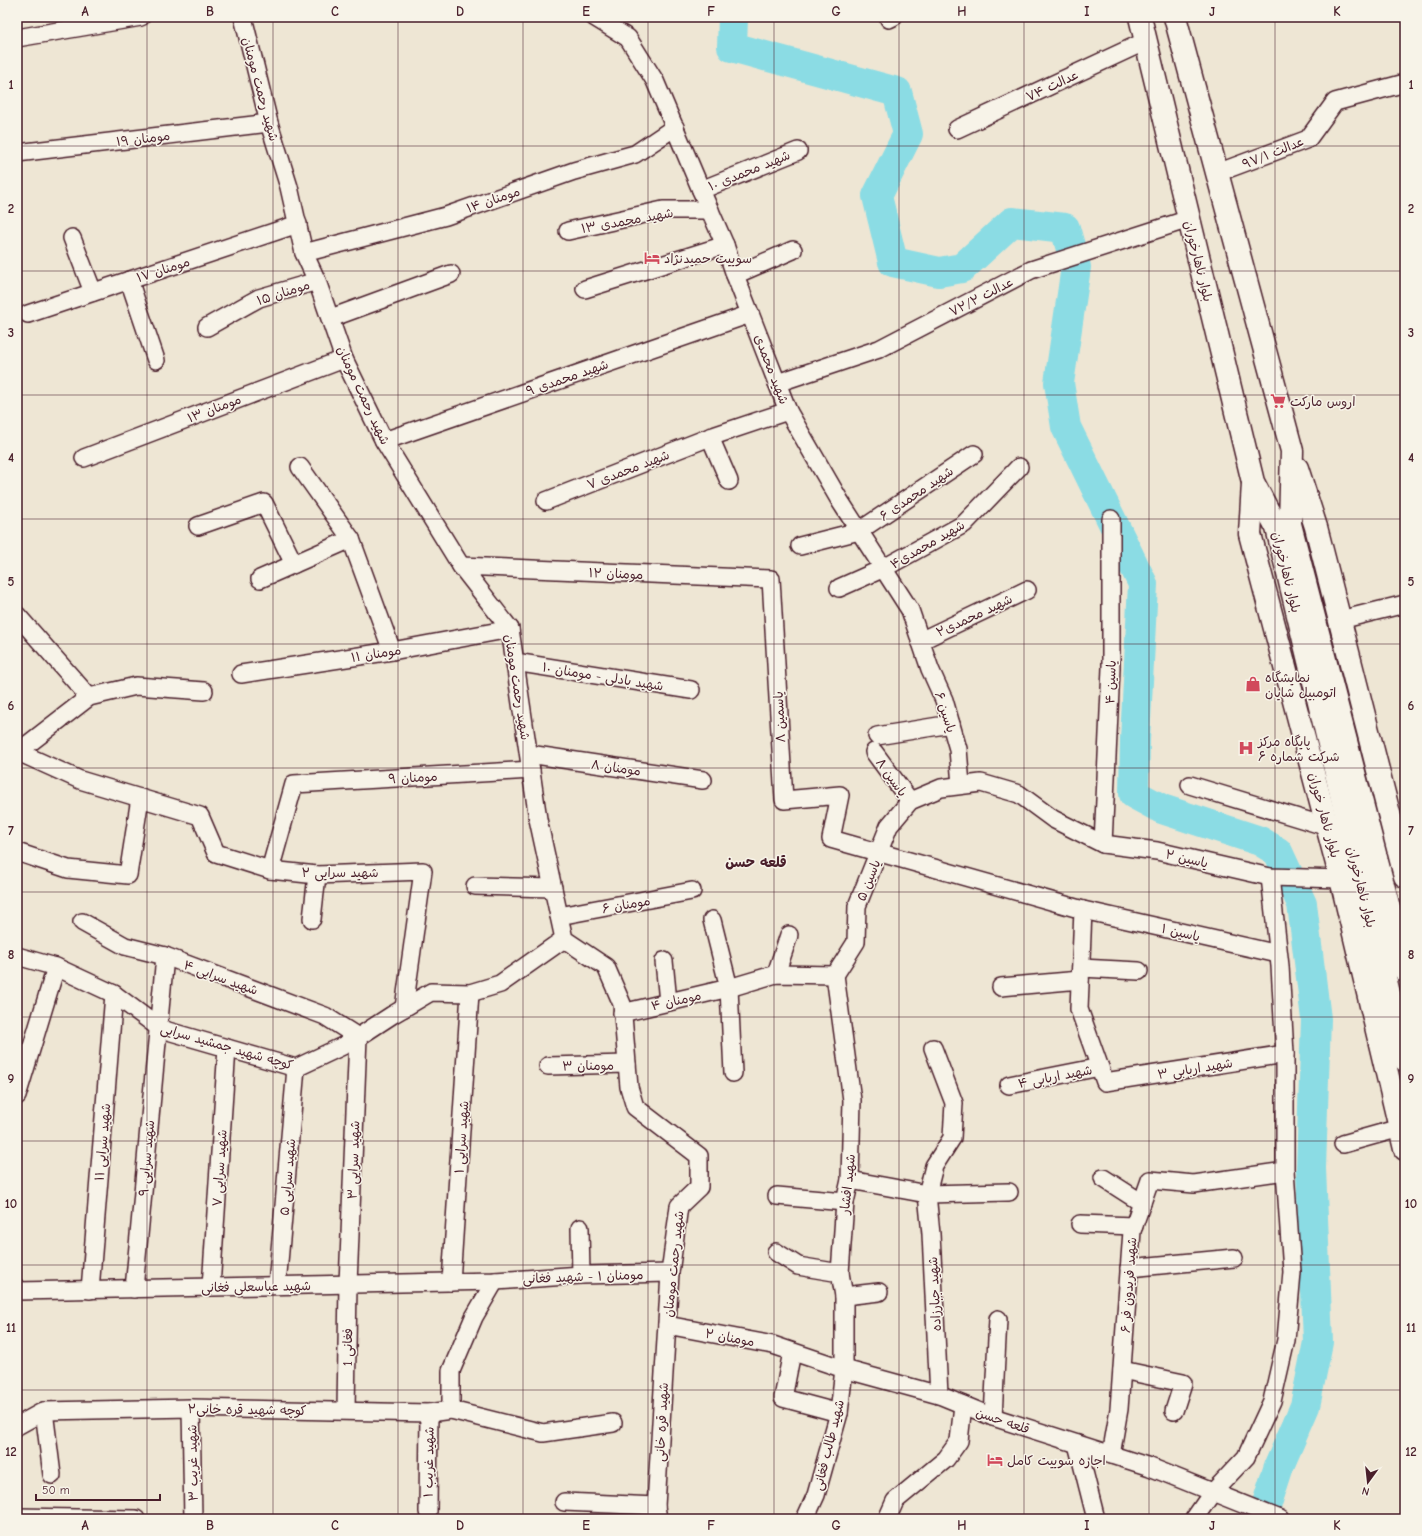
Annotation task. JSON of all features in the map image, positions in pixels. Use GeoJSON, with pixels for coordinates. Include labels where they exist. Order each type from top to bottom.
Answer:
{"type":"FeatureCollection","features":[{"type":"Feature","properties":{"kind":"main road","name":"بلوار ناهارخوران"},"geometry":{"type":"LineString","coordinates":[[1140,17],[1253,482],[1277,528],[1405,1060]]}},
{"type":"Feature","properties":{"kind":"main road","name":"بلوار ناهارخوران"},"geometry":{"type":"LineString","coordinates":[[1175,17],[1292,451],[1290,524],[1405,970]]}},
{"type":"Feature","properties":{"kind":"main road"},"geometry":{"type":"LineString","coordinates":[[1292,451],[1316,527],[1405,876]]}},
{"type":"Feature","properties":{"kind":"main road","name":"بلوار ناهار خوران"},"geometry":{"type":"LineString","coordinates":[[1253,482],[1250,534],[1328,827],[1403,1138]]}},
{"type":"Feature","properties":{"kind":"street"},"geometry":{"type":"LineString","coordinates":[[17,38],[141,17]]}},
{"type":"Feature","properties":{"kind":"street","name":"شهید محمدی"},"geometry":{"type":"LineString","coordinates":[[594,17],[628,38],[656,81],[701,190],[726,245],[735,275],[788,411],[840,502],[910,610],[920,641]]}},
{"type":"Feature","properties":{"kind":"street","name":"شهید رحمت مومنان"},"geometry":{"type":"LineString","coordinates":[[248,19],[269,123],[289,187],[304,253],[317,281],[331,318],[344,359],[384,441],[461,566],[510,629],[538,819],[564,940],[606,967],[622,1004],[629,1087],[635,1107],[699,1156],[699,1187],[679,1206],[670,1273],[667,1325]]}},
{"type":"Feature","properties":{"kind":"street","name":"عدالت ۷۴"},"geometry":{"type":"LineString","coordinates":[[957,129],[1146,41]]}},
{"type":"Feature","properties":{"kind":"street","name":"۹۷/۱ عدالت"},"geometry":{"type":"LineString","coordinates":[[1217,173],[1308,139],[1335,102],[1405,83]]}},
{"type":"Feature","properties":{"kind":"street","name":"مومنان ۱۹"},"geometry":{"type":"LineString","coordinates":[[17,153],[269,123]]}},
{"type":"Feature","properties":{"kind":"street","name":"مومنان ۱۴"},"geometry":{"type":"LineString","coordinates":[[304,253],[446,216],[574,171],[635,154],[675,128]]}},
{"type":"Feature","properties":{"kind":"street","name":"۱۰ شهید محمدی"},"geometry":{"type":"LineString","coordinates":[[701,190],[798,151]]}},
{"type":"Feature","properties":{"kind":"street","name":"۱۳ شهید محمدی"},"geometry":{"type":"LineString","coordinates":[[568,231],[663,210],[710,210]]}},
{"type":"Feature","properties":{"kind":"street","name":"عدالت ۷۲/۲"},"geometry":{"type":"LineString","coordinates":[[777,382],[879,349],[1032,270],[1189,219]]}},
{"type":"Feature","properties":{"kind":"street","name":"مومنان ۱۷"},"geometry":{"type":"LineString","coordinates":[[28,314],[298,224]]}},
{"type":"Feature","properties":{"kind":"street"},"geometry":{"type":"LineString","coordinates":[[72,238],[93,292]]}},
{"type":"Feature","properties":{"kind":"street"},"geometry":{"type":"LineString","coordinates":[[585,289],[726,245]]}},
{"type":"Feature","properties":{"kind":"street"},"geometry":{"type":"LineString","coordinates":[[735,275],[793,250]]}},
{"type":"Feature","properties":{"kind":"street"},"geometry":{"type":"LineString","coordinates":[[331,318],[451,274]]}},
{"type":"Feature","properties":{"kind":"street"},"geometry":{"type":"LineString","coordinates":[[129,280],[156,360]]}},
{"type":"Feature","properties":{"kind":"street","name":"مومنان ۱۵"},"geometry":{"type":"LineString","coordinates":[[207,327],[259,298],[317,281]]}},
{"type":"Feature","properties":{"kind":"street","name":"۹ شهید محمدی"},"geometry":{"type":"LineString","coordinates":[[384,441],[750,314]]}},
{"type":"Feature","properties":{"kind":"street","name":"مومنان ۱۳"},"geometry":{"type":"LineString","coordinates":[[84,458],[344,359]]}},
{"type":"Feature","properties":{"kind":"street","name":"شهید محمدی ۷"},"geometry":{"type":"LineString","coordinates":[[546,501],[710,437],[788,411]]}},
{"type":"Feature","properties":{"kind":"street"},"geometry":{"type":"LineString","coordinates":[[710,437],[729,481]]}},
{"type":"Feature","properties":{"kind":"street","name":"۶ شهید محمدی"},"geometry":{"type":"LineString","coordinates":[[800,546],[859,531],[974,454]]}},
{"type":"Feature","properties":{"kind":"street"},"geometry":{"type":"LineString","coordinates":[[300,467],[351,539],[392,651]]}},
{"type":"Feature","properties":{"kind":"street","name":"شهید محمدی۴"},"geometry":{"type":"LineString","coordinates":[[839,588],[884,568],[964,524],[1019,467]]}},
{"type":"Feature","properties":{"kind":"street"},"geometry":{"type":"LineString","coordinates":[[198,526],[264,503],[294,564]]}},
{"type":"Feature","properties":{"kind":"street","name":"یاسین ۴"},"geometry":{"type":"LineString","coordinates":[[1103,844],[1110,668],[1111,519]]}},
{"type":"Feature","properties":{"kind":"street"},"geometry":{"type":"LineString","coordinates":[[260,579],[351,539]]}},
{"type":"Feature","properties":{"kind":"street","name":"مومنان ۱۲"},"geometry":{"type":"LineString","coordinates":[[461,566],[771,579]]}},
{"type":"Feature","properties":{"kind":"street","name":"یاسمین ۸"},"geometry":{"type":"LineString","coordinates":[[771,579],[784,800],[840,795],[832,838]]}},
{"type":"Feature","properties":{"kind":"street","name":"شهید محمدی۲"},"geometry":{"type":"LineString","coordinates":[[920,641],[1028,590]]}},
{"type":"Feature","properties":{"kind":"street"},"geometry":{"type":"LineString","coordinates":[[1340,620],[1405,604]]}},
{"type":"Feature","properties":{"kind":"street"},"geometry":{"type":"LineString","coordinates":[[17,615],[89,696]]}},
{"type":"Feature","properties":{"kind":"street","name":"مومنان ۱۱"},"geometry":{"type":"LineString","coordinates":[[241,674],[392,651],[510,629]]}},
{"type":"Feature","properties":{"kind":"street","name":"یاسین ۶"},"geometry":{"type":"LineString","coordinates":[[920,641],[930,669],[944,700],[951,724],[958,749],[961,785]]}},
{"type":"Feature","properties":{"kind":"street","name":"شهید بادلی - مومنان ۱۰"},"geometry":{"type":"LineString","coordinates":[[515,662],[691,690]]}},
{"type":"Feature","properties":{"kind":"street"},"geometry":{"type":"LineString","coordinates":[[17,752],[89,696],[136,686],[204,691]]}},
{"type":"Feature","properties":{"kind":"street","name":"یاسین ۸"},"geometry":{"type":"LineString","coordinates":[[910,801],[876,744],[951,724]]}},
{"type":"Feature","properties":{"kind":"street","name":"شهید سرایی ۲"},"geometry":{"type":"LineString","coordinates":[[17,752],[80,780],[200,816],[216,853],[270,870],[317,875],[423,871],[404,1008]]}},
{"type":"Feature","properties":{"kind":"street","name":"مومنان ۸"},"geometry":{"type":"LineString","coordinates":[[530,762],[703,780]]}},
{"type":"Feature","properties":{"kind":"street","name":"مومنان ۹"},"geometry":{"type":"LineString","coordinates":[[270,870],[294,784],[530,762]]}},
{"type":"Feature","properties":{"kind":"street","name":"یاسین ۲"},"geometry":{"type":"LineString","coordinates":[[910,801],[941,788],[981,783],[1019,794],[1053,819],[1103,844],[1157,851],[1276,878],[1341,879]]}},
{"type":"Feature","properties":{"kind":"street"},"geometry":{"type":"LineString","coordinates":[[1190,785],[1328,827]]}},
{"type":"Feature","properties":{"kind":"street"},"geometry":{"type":"LineString","coordinates":[[17,852],[68,869],[128,875],[140,798]]}},
{"type":"Feature","properties":{"kind":"street","name":"یاسین ۵"},"geometry":{"type":"LineString","coordinates":[[835,975],[856,942],[857,906],[889,826],[910,801]]}},
{"type":"Feature","properties":{"kind":"street","name":"یاسین ۱"},"geometry":{"type":"LineString","coordinates":[[832,838],[1083,910],[1278,954]]}},
{"type":"Feature","properties":{"kind":"street"},"geometry":{"type":"LineString","coordinates":[[312,919],[317,875]]}},
{"type":"Feature","properties":{"kind":"street"},"geometry":{"type":"LineString","coordinates":[[1194,1519],[1212,1493],[1246,1457],[1272,1400],[1284,1348],[1292,1272],[1285,1171],[1285,1054],[1278,954],[1276,878]]}},
{"type":"Feature","properties":{"kind":"street"},"geometry":{"type":"LineString","coordinates":[[475,886],[553,888]]}},
{"type":"Feature","properties":{"kind":"street","name":"مومنان ۶"},"geometry":{"type":"LineString","coordinates":[[559,916],[692,891]]}},
{"type":"Feature","properties":{"kind":"street"},"geometry":{"type":"LineString","coordinates":[[1083,910],[1079,1009],[1103,1074]]}},
{"type":"Feature","properties":{"kind":"street"},"geometry":{"type":"LineString","coordinates":[[712,920],[729,988],[733,1073]]}},
{"type":"Feature","properties":{"kind":"street","name":"شهید سرایی ۴"},"geometry":{"type":"LineString","coordinates":[[82,922],[124,946],[165,956],[326,1016],[358,1037]]}},
{"type":"Feature","properties":{"kind":"street"},"geometry":{"type":"LineString","coordinates":[[776,974],[788,935]]}},
{"type":"Feature","properties":{"kind":"street","name":"کوچه شهید جمشید سرایی"},"geometry":{"type":"LineString","coordinates":[[17,956],[56,967],[114,994],[158,1027],[296,1068],[349,1043],[431,992],[470,993],[500,984],[564,940]]}},
{"type":"Feature","properties":{"kind":"street","name":"شهید سرایی ۹"},"geometry":{"type":"LineString","coordinates":[[134,1288],[165,956]]}},
{"type":"Feature","properties":{"kind":"street"},"geometry":{"type":"LineString","coordinates":[[664,961],[668,1002]]}},
{"type":"Feature","properties":{"kind":"street"},"geometry":{"type":"LineString","coordinates":[[17,1096],[21,1071],[56,967]]}},
{"type":"Feature","properties":{"kind":"street"},"geometry":{"type":"LineString","coordinates":[[1001,987],[1081,974],[1139,971]]}},
{"type":"Feature","properties":{"kind":"street","name":"۴ مومنان"},"geometry":{"type":"LineString","coordinates":[[622,1013],[729,988],[776,974],[835,975]]}},
{"type":"Feature","properties":{"kind":"street","name":"شهید افشار"},"geometry":{"type":"LineString","coordinates":[[835,975],[852,1100],[850,1180],[845,1202],[840,1273],[844,1296],[844,1370]]}},
{"type":"Feature","properties":{"kind":"street","name":"شهید سرایی ۱"},"geometry":{"type":"LineString","coordinates":[[451,1282],[470,993]]}},
{"type":"Feature","properties":{"kind":"street","name":"شهید سرایی ۱۱"},"geometry":{"type":"LineString","coordinates":[[90,1290],[114,994]]}},
{"type":"Feature","properties":{"kind":"street","name":"شهید سرایی ۳"},"geometry":{"type":"LineString","coordinates":[[348,1284],[358,1037]]}},
{"type":"Feature","properties":{"kind":"street","name":"شهید سرایی ۷"},"geometry":{"type":"LineString","coordinates":[[211,1287],[227,1048]]}},
{"type":"Feature","properties":{"kind":"street","name":"شهید جبارزاده"},"geometry":{"type":"LineString","coordinates":[[933,1048],[954,1103],[952,1138],[934,1166],[927,1194],[931,1234],[939,1395]]}},
{"type":"Feature","properties":{"kind":"street","name":"شهید اربابی ۳"},"geometry":{"type":"LineString","coordinates":[[1103,1074],[1285,1054]]}},
{"type":"Feature","properties":{"kind":"street","name":"مومنان ۳"},"geometry":{"type":"LineString","coordinates":[[548,1066],[627,1064]]}},
{"type":"Feature","properties":{"kind":"street","name":"شهید سرایی ۵"},"geometry":{"type":"LineString","coordinates":[[277,1285],[296,1068]]}},
{"type":"Feature","properties":{"kind":"street","name":"شهید اربابی ۴"},"geometry":{"type":"LineString","coordinates":[[1009,1085],[1103,1074]]}},
{"type":"Feature","properties":{"kind":"street"},"geometry":{"type":"LineString","coordinates":[[1343,1144],[1403,1138]]}},
{"type":"Feature","properties":{"kind":"street","name":"شهید فریدون فر ۶"},"geometry":{"type":"LineString","coordinates":[[1111,1455],[1120,1409],[1132,1231],[1150,1180],[1194,1184],[1285,1171]]}},
{"type":"Feature","properties":{"kind":"street"},"geometry":{"type":"LineString","coordinates":[[1103,1178],[1142,1203]]}},
{"type":"Feature","properties":{"kind":"street"},"geometry":{"type":"LineString","coordinates":[[850,1180],[927,1194],[1009,1192]]}},
{"type":"Feature","properties":{"kind":"street"},"geometry":{"type":"LineString","coordinates":[[777,1196],[845,1202]]}},
{"type":"Feature","properties":{"kind":"street"},"geometry":{"type":"LineString","coordinates":[[1080,1224],[1134,1226]]}},
{"type":"Feature","properties":{"kind":"street"},"geometry":{"type":"LineString","coordinates":[[580,1228],[581,1275]]}},
{"type":"Feature","properties":{"kind":"street"},"geometry":{"type":"LineString","coordinates":[[776,1252],[798,1266],[840,1273]]}},
{"type":"Feature","properties":{"kind":"street"},"geometry":{"type":"LineString","coordinates":[[1129,1268],[1234,1258]]}},
{"type":"Feature","properties":{"kind":"street","name":"مومنان ۱ - شهید فغانی"},"geometry":{"type":"LineString","coordinates":[[495,1281],[581,1275],[670,1273]]}},
{"type":"Feature","properties":{"kind":"street"},"geometry":{"type":"LineString","coordinates":[[495,1281],[474,1317],[451,1371],[451,1410],[543,1433],[613,1423]]}},
{"type":"Feature","properties":{"kind":"street","name":"شهید عباسعلی فغانی"},"geometry":{"type":"LineString","coordinates":[[17,1289],[90,1290],[495,1281]]}},
{"type":"Feature","properties":{"kind":"street","name":"فغانی 1"},"geometry":{"type":"LineString","coordinates":[[346,1410],[348,1284]]}},
{"type":"Feature","properties":{"kind":"street"},"geometry":{"type":"LineString","coordinates":[[844,1296],[879,1292]]}},
{"type":"Feature","properties":{"kind":"street"},"geometry":{"type":"LineString","coordinates":[[993,1417],[998,1320]]}},
{"type":"Feature","properties":{"kind":"street","name":"۲ مومنان"},"geometry":{"type":"LineString","coordinates":[[667,1325],[773,1345],[792,1352]]}},
{"type":"Feature","properties":{"kind":"street","name":"شهید قره خانی"},"geometry":{"type":"LineString","coordinates":[[657,1513],[667,1325]]}},
{"type":"Feature","properties":{"kind":"street"},"geometry":{"type":"LineString","coordinates":[[792,1352],[783,1398],[839,1413]]}},
{"type":"Feature","properties":{"kind":"street","name":"قلعه حسن"},"geometry":{"type":"LineString","coordinates":[[792,1352],[844,1370],[939,1395],[993,1417],[1150,1467],[1280,1519]]}},
{"type":"Feature","properties":{"kind":"street","name":"شهید طالب فغانی"},"geometry":{"type":"LineString","coordinates":[[805,1519],[816,1494],[839,1413],[844,1370]]}},
{"type":"Feature","properties":{"kind":"street"},"geometry":{"type":"LineString","coordinates":[[1122,1370],[1183,1383],[1174,1411]]}},
{"type":"Feature","properties":{"kind":"street"},"geometry":{"type":"LineString","coordinates":[[887,1519],[894,1501],[946,1459],[958,1442],[963,1405]]}},
{"type":"Feature","properties":{"kind":"street","name":"کوچه شهید قره خانی۲"},"geometry":{"type":"LineString","coordinates":[[44,1412],[191,1408],[346,1410],[429,1413],[451,1410]]}},
{"type":"Feature","properties":{"kind":"street","name":"۳ شهید غریب"},"geometry":{"type":"LineString","coordinates":[[191,1408],[193,1519]]}},
{"type":"Feature","properties":{"kind":"street"},"geometry":{"type":"LineString","coordinates":[[17,1426],[44,1412],[52,1475]]}},
{"type":"Feature","properties":{"kind":"street","name":"۱ شهید غریب"},"geometry":{"type":"LineString","coordinates":[[428,1512],[429,1413]]}},
{"type":"Feature","properties":{"kind":"street"},"geometry":{"type":"LineString","coordinates":[[1077,1444],[1096,1519]]}},
{"type":"Feature","properties":{"kind":"street"},"geometry":{"type":"LineString","coordinates":[[564,1502],[657,1513]]}},
{"type":"Feature","properties":{"kind":"street"},"geometry":{"type":"LineString","coordinates":[[17,1517],[136,1519]]}},
{"type":"Feature","properties":{"kind":"waterway"},"geometry":{"type":"LineString","coordinates":[[733,17],[732,47],[897,92],[908,134],[877,196],[893,262],[939,272],[962,268],[1012,222],[1065,228],[1076,267],[1059,383],[1066,427],[1143,584],[1135,740],[1134,794],[1162,809],[1260,841],[1278,852],[1302,904],[1316,1019],[1311,1168],[1318,1342],[1305,1406],[1279,1466],[1262,1519]]}},
{"type":"Feature","properties":{"kind":"place","name":"سوییت حمیدنژاد"},"geometry":{"type":"Point","coordinates":[652,258]}},
{"type":"Feature","properties":{"kind":"place","name":"اروس مارکت"},"geometry":{"type":"Point","coordinates":[1278,401]}},
{"type":"Feature","properties":{"kind":"place","name":"نمایشگاه اتومبیل شایان"},"geometry":{"type":"Point","coordinates":[1253,684]}},
{"type":"Feature","properties":{"kind":"place","name":"پایگاه مرکز شرکت شماره ۶"},"geometry":{"type":"Point","coordinates":[1246,748]}},
{"type":"Feature","properties":{"kind":"place","name":"اجاره سوییت کامل"},"geometry":{"type":"Point","coordinates":[995,1460]}},
{"type":"Feature","properties":{"kind":"district","name":"قلعه حسن"},"geometry":{"type":"Point","coordinates":[756,862]}}]}
